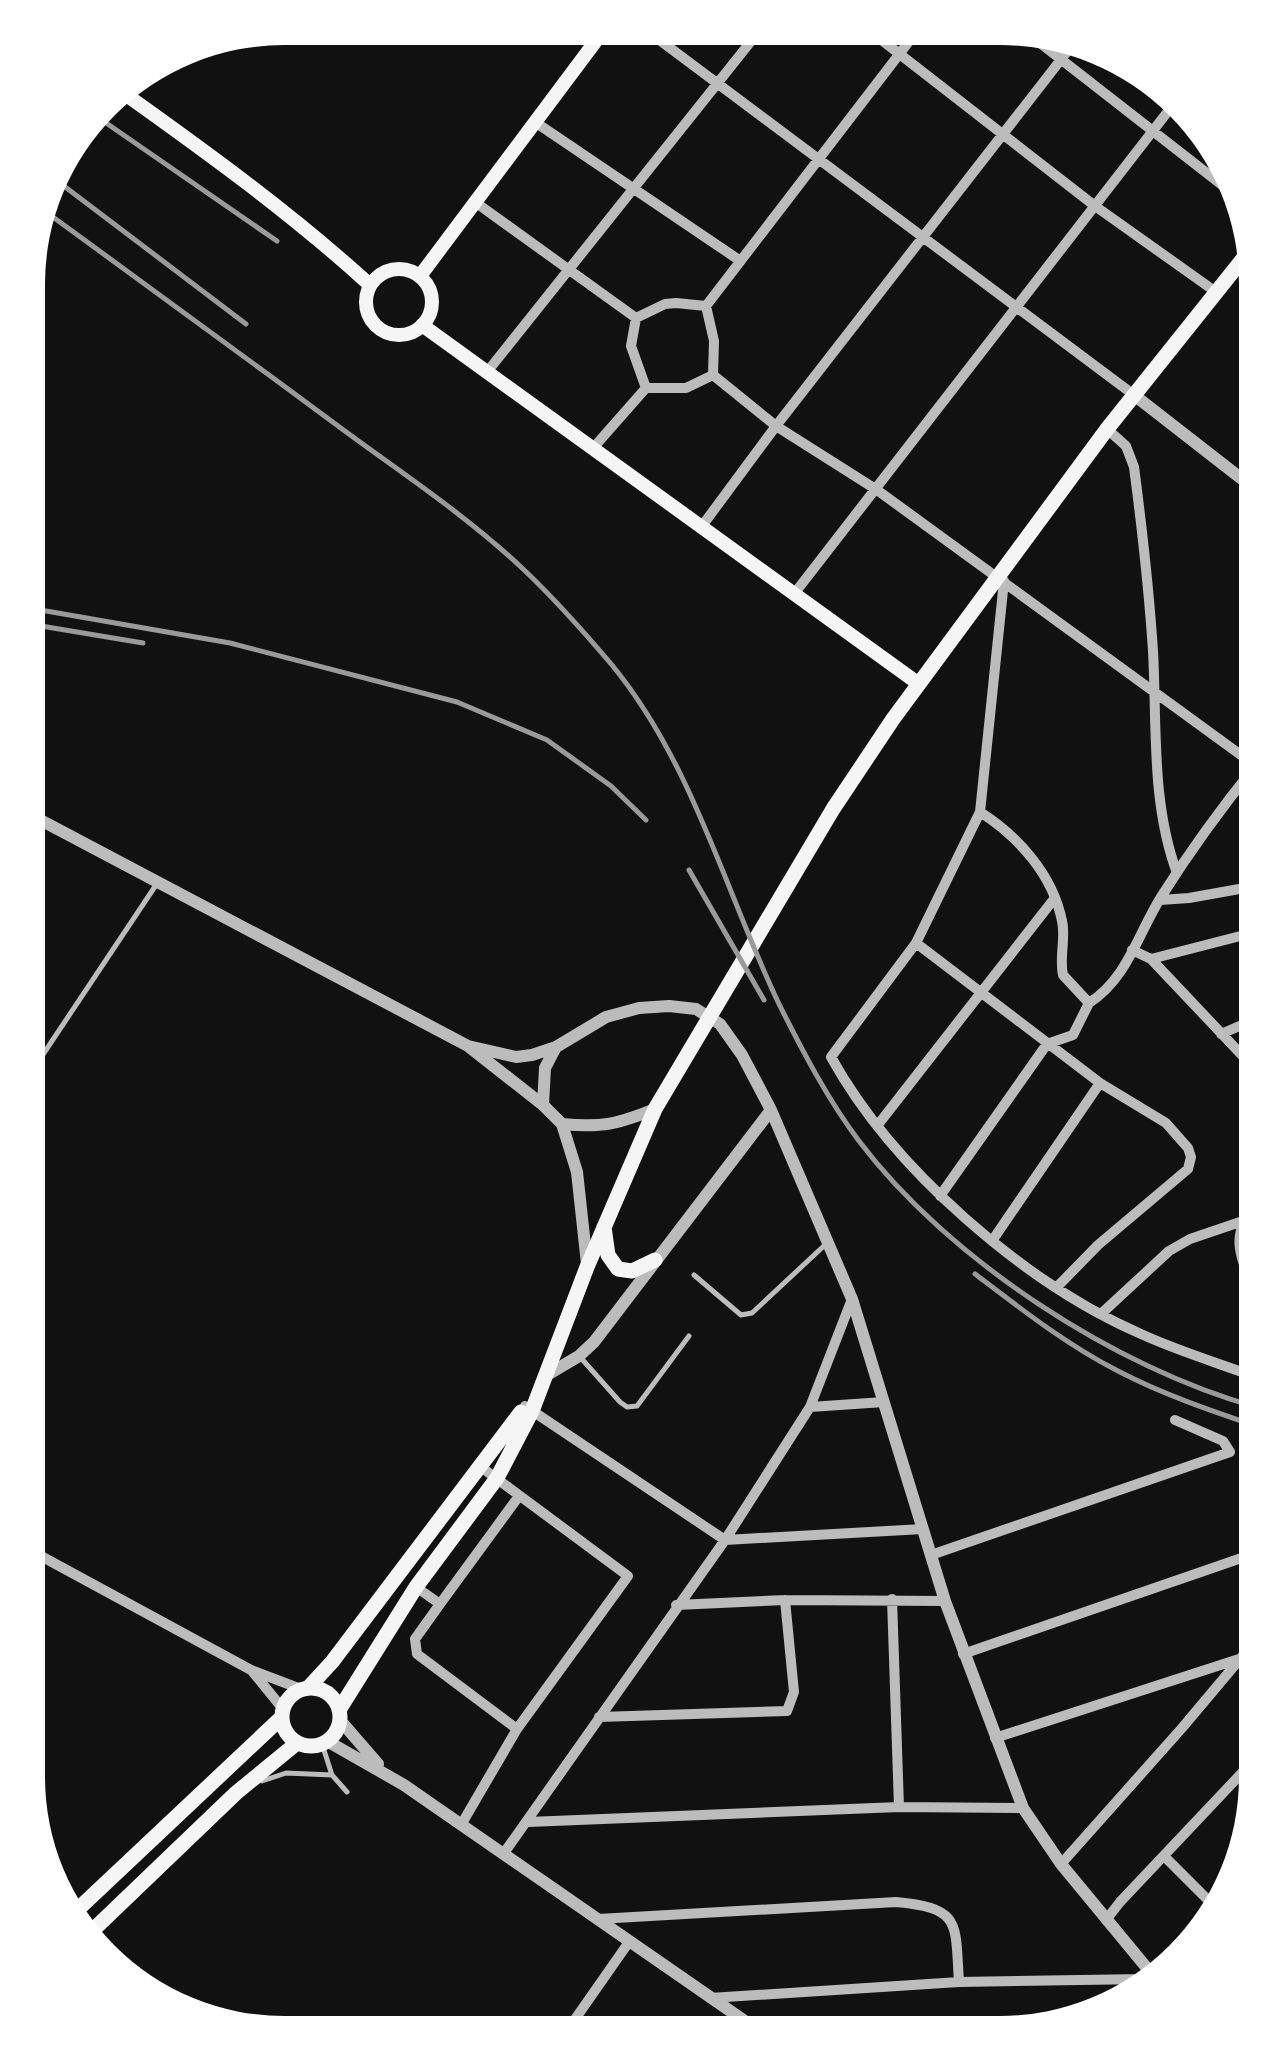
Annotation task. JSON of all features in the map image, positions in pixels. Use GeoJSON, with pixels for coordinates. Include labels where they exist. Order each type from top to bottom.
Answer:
{"type":"FeatureCollection","features":[{"type":"Feature","properties":{"kind":"main road"},"geometry":{"type":"LineString","coordinates":[[420,276],[593,45]]}},
{"type":"Feature","properties":{"kind":"main road"},"geometry":{"type":"LineString","coordinates":[[132,99],[218,160],[370,284]]}},
{"type":"Feature","properties":{"kind":"main road"},"geometry":{"type":"LineString","coordinates":[[282,1713],[286,1732],[305,1746],[325,1742],[337,1729],[339,1715],[416,1587],[497,1478],[547,1374],[587,1267],[655,1109],[832,809],[1107,429],[1238,265]]}},
{"type":"Feature","properties":{"kind":"main road"},"geometry":{"type":"LineString","coordinates":[[399,268],[420,276],[431,295],[428,316],[422,325],[414,331],[393,334],[374,324],[366,305],[370,284],[378,276],[399,268]]}},
{"type":"Feature","properties":{"kind":"main road"},"geometry":{"type":"LineString","coordinates":[[422,325],[919,684]]}},
{"type":"Feature","properties":{"kind":"main road"},"geometry":{"type":"LineString","coordinates":[[604,1226],[608,1256],[618,1269],[632,1271],[655,1260]]}},
{"type":"Feature","properties":{"kind":"main road"},"geometry":{"type":"LineString","coordinates":[[82,1905],[282,1713],[291,1696],[322,1675],[531,1404]]}},
{"type":"Feature","properties":{"kind":"main road"},"geometry":{"type":"LineString","coordinates":[[304,1689],[330,1696],[339,1715]]}},
{"type":"Feature","properties":{"kind":"main road"},"geometry":{"type":"LineString","coordinates":[[97,1926],[236,1793],[297,1743]]}},
{"type":"Feature","properties":{"kind":"main road"},"geometry":{"type":"LineString","coordinates":[[115,1874],[129,1883],[134,1893]]}},
{"type":"Feature","properties":{"kind":"main road"},"geometry":{"type":"LineString","coordinates":[[99,1888],[108,1902],[118,1908]]}},
{"type":"Feature","properties":{"kind":"street"},"geometry":{"type":"LineString","coordinates":[[666,45],[1239,477]]}},
{"type":"Feature","properties":{"kind":"street"},"geometry":{"type":"LineString","coordinates":[[487,372],[749,45]]}},
{"type":"Feature","properties":{"kind":"street"},"geometry":{"type":"LineString","coordinates":[[888,45],[1096,206],[1216,292]]}},
{"type":"Feature","properties":{"kind":"street"},"geometry":{"type":"LineString","coordinates":[[713,375],[714,341],[706,306],[906,45]]}},
{"type":"Feature","properties":{"kind":"street"},"geometry":{"type":"LineString","coordinates":[[1053,51],[1215,179]]}},
{"type":"Feature","properties":{"kind":"street"},"geometry":{"type":"LineString","coordinates":[[702,526],[1065,54]]}},
{"type":"Feature","properties":{"kind":"street"},"geometry":{"type":"LineString","coordinates":[[794,594],[1167,113]]}},
{"type":"Feature","properties":{"kind":"street"},"geometry":{"type":"LineString","coordinates":[[535,122],[739,260]]}},
{"type":"Feature","properties":{"kind":"street"},"geometry":{"type":"LineString","coordinates":[[475,202],[636,318]]}},
{"type":"Feature","properties":{"kind":"street"},"geometry":{"type":"LineString","coordinates":[[636,318],[665,304],[706,306]]}},
{"type":"Feature","properties":{"kind":"street"},"geometry":{"type":"LineString","coordinates":[[636,318],[631,346],[646,388]]}},
{"type":"Feature","properties":{"kind":"street"},"geometry":{"type":"LineString","coordinates":[[713,375],[776,426],[876,490],[1239,754]]}},
{"type":"Feature","properties":{"kind":"street"},"geometry":{"type":"LineString","coordinates":[[594,448],[646,388],[686,388],[713,375]]}},
{"type":"Feature","properties":{"kind":"street"},"geometry":{"type":"LineString","coordinates":[[1107,429],[1126,446],[1134,467],[1168,850],[1177,873]]}},
{"type":"Feature","properties":{"kind":"street"},"geometry":{"type":"LineString","coordinates":[[1001,579],[980,812],[916,943],[831,1057],[877,1126],[940,1196],[992,1240],[1057,1287],[1137,1333],[1238,1370]]}},
{"type":"Feature","properties":{"kind":"street"},"geometry":{"type":"LineString","coordinates":[[940,1196],[1047,1044],[1073,1035],[1088,1003],[1117,980],[1177,873],[1239,787]]}},
{"type":"Feature","properties":{"kind":"street"},"geometry":{"type":"LineString","coordinates":[[980,812],[1021,842],[1054,898],[1063,922],[1063,975],[1088,1003]]}},
{"type":"Feature","properties":{"kind":"street"},"geometry":{"type":"LineString","coordinates":[[45,822],[468,1046],[543,1105],[562,1124],[577,1172],[587,1267]]}},
{"type":"Feature","properties":{"kind":"street"},"geometry":{"type":"LineString","coordinates":[[1160,900],[1239,889]]}},
{"type":"Feature","properties":{"kind":"street"},"geometry":{"type":"LineString","coordinates":[[877,1126],[1054,898]]}},
{"type":"Feature","properties":{"kind":"street"},"geometry":{"type":"LineString","coordinates":[[1152,959],[1239,937]]}},
{"type":"Feature","properties":{"kind":"street"},"geometry":{"type":"LineString","coordinates":[[916,943],[1100,1083],[1166,1123],[1182,1139],[1191,1157],[1188,1169],[1098,1245],[1057,1287]]}},
{"type":"Feature","properties":{"kind":"street"},"geometry":{"type":"LineString","coordinates":[[1132,950],[1152,959],[1238,1052]]}},
{"type":"Feature","properties":{"kind":"street"},"geometry":{"type":"LineString","coordinates":[[468,1046],[516,1057],[556,1047],[594,1023],[622,1012],[669,1006],[696,1009],[720,1024],[742,1055],[771,1110],[852,1299],[945,1601],[1023,1808],[1060,1864],[1146,1967]]}},
{"type":"Feature","properties":{"kind":"street"},"geometry":{"type":"LineString","coordinates":[[1221,1034],[1239,1026]]}},
{"type":"Feature","properties":{"kind":"street"},"geometry":{"type":"LineString","coordinates":[[543,1105],[545,1068],[556,1047]]}},
{"type":"Feature","properties":{"kind":"street"},"geometry":{"type":"LineString","coordinates":[[992,1240],[1100,1083]]}},
{"type":"Feature","properties":{"kind":"street"},"geometry":{"type":"LineString","coordinates":[[562,1124],[593,1128],[617,1124],[655,1109]]}},
{"type":"Feature","properties":{"kind":"street"},"geometry":{"type":"LineString","coordinates":[[547,1374],[579,1356],[628,1301],[771,1110]]}},
{"type":"Feature","properties":{"kind":"street"},"geometry":{"type":"LineString","coordinates":[[1102,1313],[1169,1250],[1238,1222]]}},
{"type":"Feature","properties":{"kind":"street"},"geometry":{"type":"LineString","coordinates":[[504,1852],[724,1540],[810,1408],[852,1299]]}},
{"type":"Feature","properties":{"kind":"street"},"geometry":{"type":"LineString","coordinates":[[810,1408],[884,1402]]}},
{"type":"Feature","properties":{"kind":"street"},"geometry":{"type":"LineString","coordinates":[[531,1404],[724,1540],[923,1529]]}},
{"type":"Feature","properties":{"kind":"street"},"geometry":{"type":"LineString","coordinates":[[931,1555],[1230,1452],[1223,1442],[1174,1420]]}},
{"type":"Feature","properties":{"kind":"street"},"geometry":{"type":"LineString","coordinates":[[461,1825],[517,1729],[628,1576],[481,1466]]}},
{"type":"Feature","properties":{"kind":"street"},"geometry":{"type":"LineString","coordinates":[[517,1729],[417,1654],[415,1640],[519,1496]]}},
{"type":"Feature","properties":{"kind":"street"},"geometry":{"type":"LineString","coordinates":[[45,1557],[252,1670],[304,1689]]}},
{"type":"Feature","properties":{"kind":"street"},"geometry":{"type":"LineString","coordinates":[[963,1654],[1238,1559]]}},
{"type":"Feature","properties":{"kind":"street"},"geometry":{"type":"LineString","coordinates":[[416,1587],[440,1604]]}},
{"type":"Feature","properties":{"kind":"street"},"geometry":{"type":"LineString","coordinates":[[892,1599],[900,1808]]}},
{"type":"Feature","properties":{"kind":"street"},"geometry":{"type":"LineString","coordinates":[[676,1605],[785,1600],[945,1601]]}},
{"type":"Feature","properties":{"kind":"street"},"geometry":{"type":"LineString","coordinates":[[600,1717],[787,1711],[794,1692],[785,1600]]}},
{"type":"Feature","properties":{"kind":"street"},"geometry":{"type":"LineString","coordinates":[[995,1738],[1238,1660]]}},
{"type":"Feature","properties":{"kind":"street"},"geometry":{"type":"LineString","coordinates":[[1060,1864],[1238,1661]]}},
{"type":"Feature","properties":{"kind":"street"},"geometry":{"type":"LineString","coordinates":[[252,1670],[282,1713]]}},
{"type":"Feature","properties":{"kind":"street"},"geometry":{"type":"LineString","coordinates":[[339,1715],[386,1774]]}},
{"type":"Feature","properties":{"kind":"street"},"geometry":{"type":"LineString","coordinates":[[325,1742],[386,1774],[504,1852],[736,2016]]}},
{"type":"Feature","properties":{"kind":"street"},"geometry":{"type":"LineString","coordinates":[[1106,1920],[1238,1777]]}},
{"type":"Feature","properties":{"kind":"street"},"geometry":{"type":"LineString","coordinates":[[528,1822],[900,1808],[1023,1808]]}},
{"type":"Feature","properties":{"kind":"street"},"geometry":{"type":"LineString","coordinates":[[1164,1856],[1206,1898]]}},
{"type":"Feature","properties":{"kind":"street"},"geometry":{"type":"LineString","coordinates":[[597,1920],[896,1902],[926,1905],[941,1910],[956,1931],[960,1982]]}},
{"type":"Feature","properties":{"kind":"street"},"geometry":{"type":"LineString","coordinates":[[577,2016],[630,1942]]}},
{"type":"Feature","properties":{"kind":"street"},"geometry":{"type":"LineString","coordinates":[[709,1998],[960,1982],[1129,1978]]}},
{"type":"Feature","properties":{"kind":"lane"},"geometry":{"type":"LineString","coordinates":[[45,1052],[158,882]]}},
{"type":"Feature","properties":{"kind":"lane"},"geometry":{"type":"LineString","coordinates":[[694,1275],[741,1315],[752,1313],[829,1241]]}},
{"type":"Feature","properties":{"kind":"lane"},"geometry":{"type":"LineString","coordinates":[[579,1356],[620,1402],[627,1407],[637,1406],[689,1336]]}},
{"type":"Feature","properties":{"kind":"lane"},"geometry":{"type":"LineString","coordinates":[[325,1742],[332,1774],[347,1792]]}},
{"type":"Feature","properties":{"kind":"lane"},"geometry":{"type":"LineString","coordinates":[[236,1793],[286,1773],[332,1774]]}},
{"type":"Feature","properties":{"kind":"railway"},"geometry":{"type":"LineString","coordinates":[[107,123],[277,241]]}},
{"type":"Feature","properties":{"kind":"railway"},"geometry":{"type":"LineString","coordinates":[[65,187],[246,324]]}},
{"type":"Feature","properties":{"kind":"railway"},"geometry":{"type":"LineString","coordinates":[[54,218],[454,511],[522,568],[591,640],[640,703],[665,744],[706,829],[779,1004],[816,1074],[859,1141],[896,1185],[939,1227],[1038,1304],[1147,1366],[1238,1401]]}},
{"type":"Feature","properties":{"kind":"railway"},"geometry":{"type":"LineString","coordinates":[[45,611],[230,643],[457,702],[547,740],[611,786],[646,820]]}},
{"type":"Feature","properties":{"kind":"railway"},"geometry":{"type":"LineString","coordinates":[[45,627],[143,643]]}},
{"type":"Feature","properties":{"kind":"railway"},"geometry":{"type":"LineString","coordinates":[[689,870],[764,1000]]}},
{"type":"Feature","properties":{"kind":"railway"},"geometry":{"type":"LineString","coordinates":[[975,1274],[1099,1361],[1169,1394],[1238,1419]]}}]}
